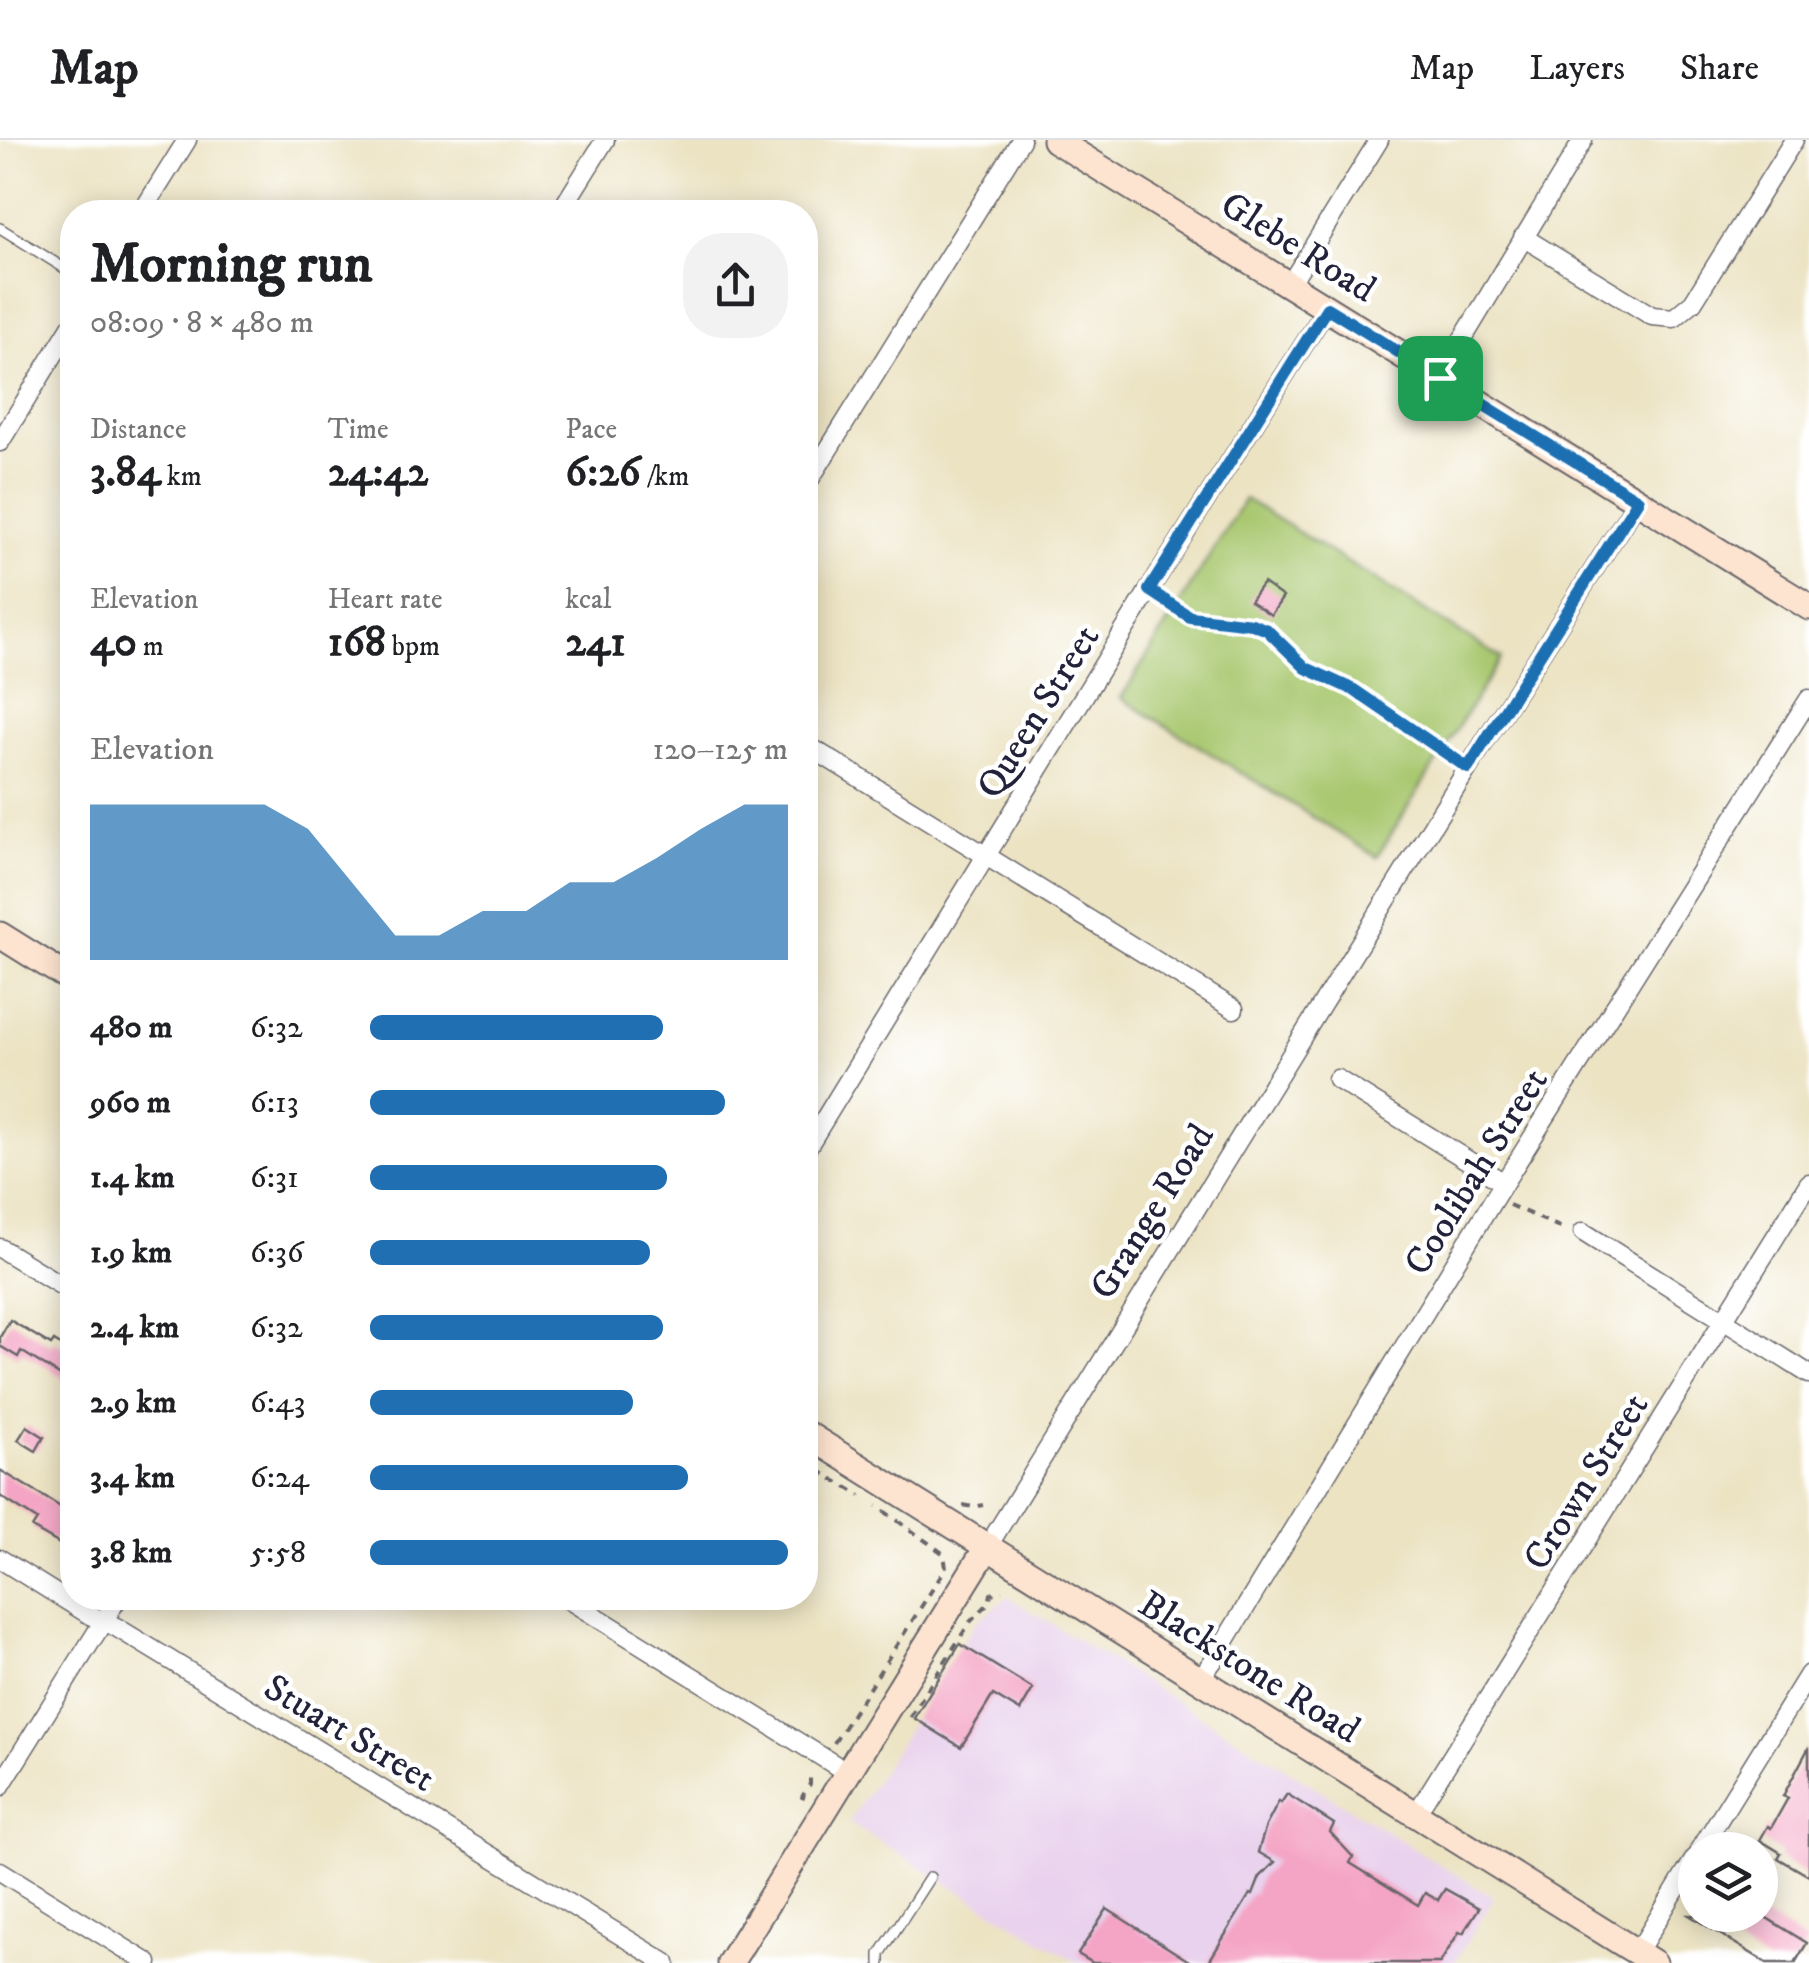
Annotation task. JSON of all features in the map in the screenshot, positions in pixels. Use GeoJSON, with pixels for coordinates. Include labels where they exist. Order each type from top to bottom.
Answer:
{"type":"FeatureCollection","features":[{"type":"Feature","properties":{"kind":"main road","name":"Glebe Road"},"geometry":{"type":"LineString","coordinates":[[1056,140],[1809,607]]}},
{"type":"Feature","properties":{"kind":"main road"},"geometry":{"type":"LineString","coordinates":[[0,935],[60,972]]}},
{"type":"Feature","properties":{"kind":"main road","name":"Blackstone Road"},"geometry":{"type":"LineString","coordinates":[[818,1441],[1645,1958]]}},
{"type":"Feature","properties":{"kind":"main road","name":"Grange Road"},"geometry":{"type":"LineString","coordinates":[[730,1963],[988,1546]]}},
{"type":"Feature","properties":{"kind":"street"},"geometry":{"type":"LineString","coordinates":[[149,200],[186,140]]}},
{"type":"Feature","properties":{"kind":"street"},"geometry":{"type":"LineString","coordinates":[[568,200],[605,140]]}},
{"type":"Feature","properties":{"kind":"street"},"geometry":{"type":"LineString","coordinates":[[818,466],[1020,140]]}},
{"type":"Feature","properties":{"kind":"street"},"geometry":{"type":"LineString","coordinates":[[1290,284],[1378,140]]}},
{"type":"Feature","properties":{"kind":"street"},"geometry":{"type":"LineString","coordinates":[[1440,378],[1582,140]]}},
{"type":"Feature","properties":{"kind":"street"},"geometry":{"type":"LineString","coordinates":[[1523,237],[1652,316],[1674,318],[1694,302],[1794,140]]}},
{"type":"Feature","properties":{"kind":"street","name":"Queen Street"},"geometry":{"type":"LineString","coordinates":[[818,1130],[1327,308]]}},
{"type":"Feature","properties":{"kind":"street"},"geometry":{"type":"LineString","coordinates":[[0,442],[60,344]]}},
{"type":"Feature","properties":{"kind":"street","name":"Grange Road"},"geometry":{"type":"LineString","coordinates":[[988,1546],[1638,500]]}},
{"type":"Feature","properties":{"kind":"street","name":"Coolibah Street"},"geometry":{"type":"LineString","coordinates":[[1199,1680],[1809,698]]}},
{"type":"Feature","properties":{"kind":"street"},"geometry":{"type":"LineString","coordinates":[[818,752],[1234,1009]]}},
{"type":"Feature","properties":{"kind":"street"},"geometry":{"type":"LineString","coordinates":[[1337,1079],[1500,1190]]}},
{"type":"Feature","properties":{"kind":"street","name":"Crown Street"},"geometry":{"type":"LineString","coordinates":[[1416,1814],[1809,1183]]}},
{"type":"Feature","properties":{"kind":"street"},"geometry":{"type":"LineString","coordinates":[[1583,1232],[1809,1374]]}},
{"type":"Feature","properties":{"kind":"street"},"geometry":{"type":"LineString","coordinates":[[0,1248],[60,1285]]}},
{"type":"Feature","properties":{"kind":"street","name":"Stuart Street"},"geometry":{"type":"LineString","coordinates":[[0,1559],[60,1595]]}},
{"type":"Feature","properties":{"kind":"street","name":"Stuart Street"},"geometry":{"type":"LineString","coordinates":[[86,1610],[666,1963]]}},
{"type":"Feature","properties":{"kind":"street"},"geometry":{"type":"LineString","coordinates":[[0,1787],[111,1610]]}},
{"type":"Feature","properties":{"kind":"street"},"geometry":{"type":"LineString","coordinates":[[585,1610],[848,1773]]}},
{"type":"Feature","properties":{"kind":"street"},"geometry":{"type":"LineString","coordinates":[[1711,1832],[1809,1674]]}},
{"type":"Feature","properties":{"kind":"street"},"geometry":{"type":"LineString","coordinates":[[0,1871],[148,1963]]}},
{"type":"Feature","properties":{"kind":"street"},"geometry":{"type":"LineString","coordinates":[[1645,1958],[1678,1892]]}},
{"type":"Feature","properties":{"kind":"lane"},"geometry":{"type":"LineString","coordinates":[[0,228],[60,266]]}},
{"type":"Feature","properties":{"kind":"lane"},"geometry":{"type":"LineString","coordinates":[[880,1963],[880,1954],[930,1877]]}},
{"type":"Feature","properties":{"kind":"path"},"geometry":{"type":"LineString","coordinates":[[1149,590],[1190,617],[1252,624],[1267,630],[1306,668],[1354,690],[1468,768]]}},
{"type":"Feature","properties":{"kind":"path"},"geometry":{"type":"LineString","coordinates":[[1500,1190],[1509,1206],[1577,1234],[1583,1232]]}},
{"type":"Feature","properties":{"kind":"path"},"geometry":{"type":"LineString","coordinates":[[818,1470],[862,1497]]}},
{"type":"Feature","properties":{"kind":"path"},"geometry":{"type":"LineString","coordinates":[[834,1743],[946,1568],[944,1554],[876,1505]]}},
{"type":"Feature","properties":{"kind":"path"},"geometry":{"type":"LineString","coordinates":[[908,1722],[970,1622],[989,1603],[991,1594],[1002,1590]]}},
{"type":"Feature","properties":{"kind":"path"},"geometry":{"type":"LineString","coordinates":[[805,1798],[802,1797],[814,1774]]}},
{"type":"Feature","properties":{"kind":"shaded area"},"geometry":{"type":"Polygon","coordinates":[[[1008,1597],[1494,1898],[1454,1963],[1078,1963],[849,1823],[976,1622],[1008,1597]]]}},
{"type":"Feature","properties":{"kind":"green space"},"geometry":{"type":"Polygon","coordinates":[[[1245,499],[1501,658],[1377,857],[1121,698],[1245,499]]]}},
{"type":"Feature","properties":{"kind":"building"},"geometry":{"type":"Polygon","coordinates":[[[1263,583],[1283,597],[1271,615],[1250,601],[1263,583]]]}},
{"type":"Feature","properties":{"kind":"building"},"geometry":{"type":"Polygon","coordinates":[[[10,1320],[51,1345],[54,1341],[60,1345],[60,1375],[21,1351],[18,1357],[0,1346],[0,1337],[10,1320]]]}},
{"type":"Feature","properties":{"kind":"building"},"geometry":{"type":"Polygon","coordinates":[[[27,1426],[44,1437],[36,1451],[18,1440],[27,1426]]]}},
{"type":"Feature","properties":{"kind":"building"},"geometry":{"type":"Polygon","coordinates":[[[0,1470],[60,1507],[60,1544],[32,1528],[37,1520],[0,1496],[0,1470]]]}},
{"type":"Feature","properties":{"kind":"building"},"geometry":{"type":"Polygon","coordinates":[[[960,1644],[1033,1689],[1020,1711],[993,1695],[961,1747],[914,1718],[960,1644]]]}},
{"type":"Feature","properties":{"kind":"building"},"geometry":{"type":"Polygon","coordinates":[[[1809,1747],[1809,1876],[1778,1858],[1778,1832],[1765,1832],[1768,1826],[1771,1828],[1788,1798],[1783,1796],[1809,1747]]]}},
{"type":"Feature","properties":{"kind":"building"},"geometry":{"type":"Polygon","coordinates":[[[1287,1794],[1334,1824],[1330,1832],[1353,1857],[1350,1863],[1418,1905],[1425,1893],[1438,1900],[1445,1889],[1479,1908],[1440,1963],[1208,1963],[1250,1894],[1253,1895],[1260,1877],[1275,1862],[1258,1852],[1266,1826],[1287,1794]]]}},
{"type":"Feature","properties":{"kind":"building"},"geometry":{"type":"Polygon","coordinates":[[[1107,1909],[1192,1963],[1093,1963],[1078,1954],[1107,1909]]]}},
{"type":"Feature","properties":{"kind":"building"},"geometry":{"type":"Polygon","coordinates":[[[1778,1925],[1807,1943],[1795,1963],[1767,1963],[1717,1932],[1778,1932],[1778,1925]]]}},
{"type":"Feature","properties":{"kind":"route"},"geometry":{"type":"LineString","coordinates":[[1327,308],[1440,378],[1638,500],[1468,768],[1354,690],[1306,668],[1267,630],[1252,624],[1190,617],[1149,590],[1327,308]]}}]}
